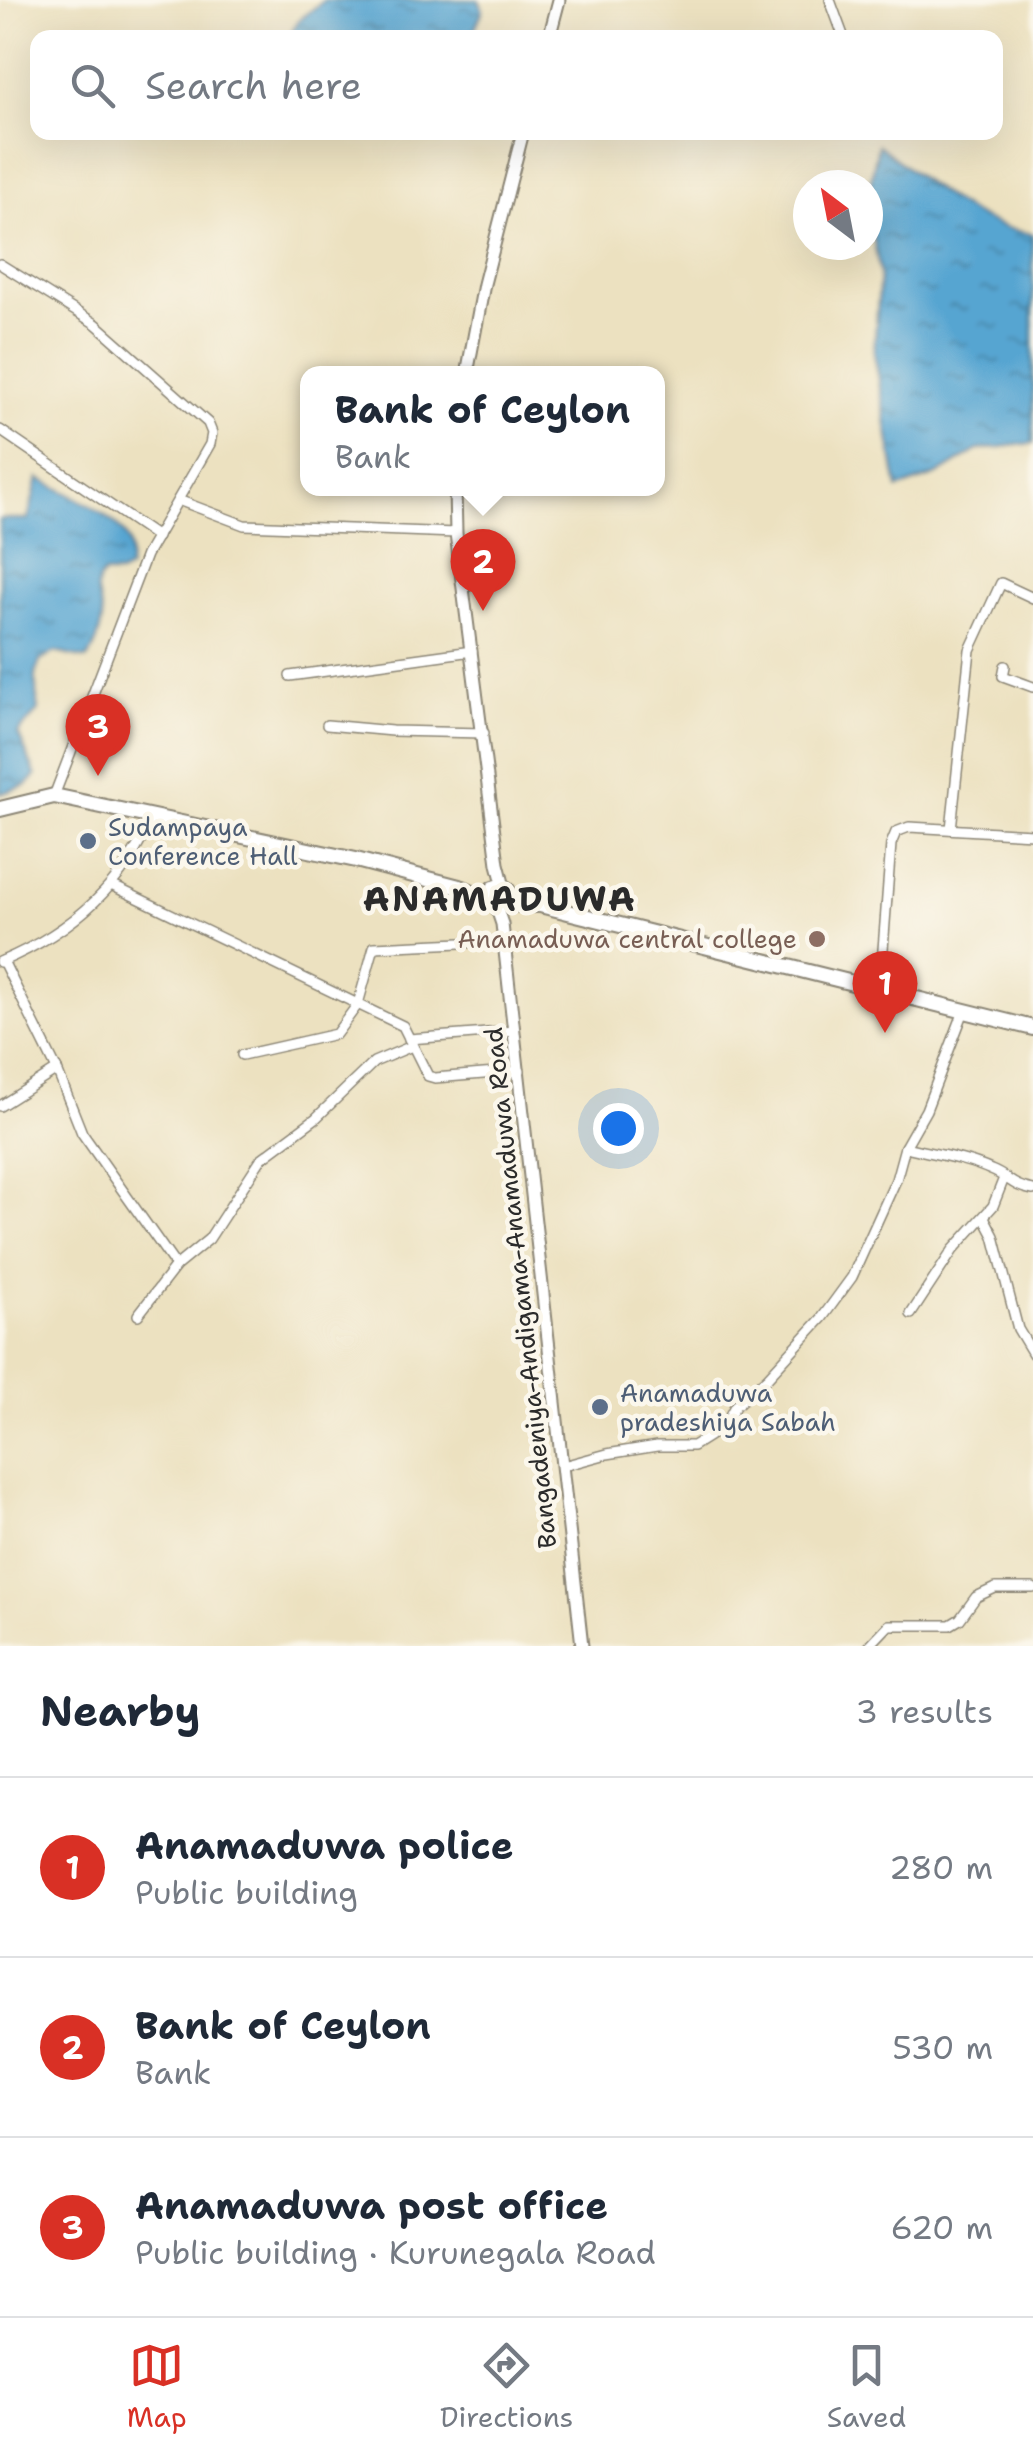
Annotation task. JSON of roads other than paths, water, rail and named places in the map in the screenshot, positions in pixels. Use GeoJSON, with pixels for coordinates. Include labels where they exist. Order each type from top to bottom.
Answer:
{"type":"FeatureCollection","features":[{"type":"Feature","properties":{"kind":"highway"},"geometry":{"type":"LineString","coordinates":[[0,809],[54,796],[152,816],[356,860],[1033,1028]]}},
{"type":"Feature","properties":{"kind":"main road"},"geometry":{"type":"LineString","coordinates":[[551,30],[559,0]]}},
{"type":"Feature","properties":{"kind":"main road"},"geometry":{"type":"LineString","coordinates":[[468,366],[521,140]]}},
{"type":"Feature","properties":{"kind":"main road","name":"Bangadeniya-Andigama-Anamaduwa Road"},"geometry":{"type":"LineString","coordinates":[[455,496],[456,533],[484,733],[582,1646]]}},
{"type":"Feature","properties":{"kind":"street"},"geometry":{"type":"LineString","coordinates":[[830,0],[841,30]]}},
{"type":"Feature","properties":{"kind":"street"},"geometry":{"type":"LineString","coordinates":[[0,264],[96,324],[208,423],[212,432],[210,444],[146,554],[54,796]]}},
{"type":"Feature","properties":{"kind":"street"},"geometry":{"type":"LineString","coordinates":[[0,430],[157,537]]}},
{"type":"Feature","properties":{"kind":"street"},"geometry":{"type":"LineString","coordinates":[[178,500],[244,525],[456,533]]}},
{"type":"Feature","properties":{"kind":"street"},"geometry":{"type":"LineString","coordinates":[[951,828],[970,650],[1001,583],[1033,598]]}},
{"type":"Feature","properties":{"kind":"street"},"geometry":{"type":"LineString","coordinates":[[290,676],[472,651]]}},
{"type":"Feature","properties":{"kind":"street"},"geometry":{"type":"LineString","coordinates":[[1005,666],[1003,676],[1033,687]]}},
{"type":"Feature","properties":{"kind":"street"},"geometry":{"type":"LineString","coordinates":[[327,725],[484,733]]}},
{"type":"Feature","properties":{"kind":"street"},"geometry":{"type":"LineString","coordinates":[[152,816],[141,842],[91,906],[46,942],[2,962],[57,1070],[82,1133],[176,1266]]}},
{"type":"Feature","properties":{"kind":"street"},"geometry":{"type":"LineString","coordinates":[[880,989],[890,844],[896,832],[909,827],[1033,834]]}},
{"type":"Feature","properties":{"kind":"street"},"geometry":{"type":"LineString","coordinates":[[110,885],[404,1026],[428,1076],[520,1071]]}},
{"type":"Feature","properties":{"kind":"street"},"geometry":{"type":"LineString","coordinates":[[242,1054],[336,1034],[358,1004],[374,947],[504,940]]}},
{"type":"Feature","properties":{"kind":"street"},"geometry":{"type":"LineString","coordinates":[[563,1466],[657,1446],[693,1446],[712,1434],[822,1318],[852,1277],[896,1180],[906,1147],[926,1110],[964,1010]]}},
{"type":"Feature","properties":{"kind":"street"},"geometry":{"type":"LineString","coordinates":[[138,1315],[176,1266],[209,1239],[261,1160],[316,1118],[374,1062],[410,1043],[514,1031]]}},
{"type":"Feature","properties":{"kind":"street"},"geometry":{"type":"LineString","coordinates":[[0,1106],[57,1070]]}},
{"type":"Feature","properties":{"kind":"street"},"geometry":{"type":"LineString","coordinates":[[906,1147],[996,1171],[1014,1187],[1033,1190]]}},
{"type":"Feature","properties":{"kind":"street"},"geometry":{"type":"LineString","coordinates":[[911,1314],[953,1250],[993,1206],[1004,1178]]}},
{"type":"Feature","properties":{"kind":"street"},"geometry":{"type":"LineString","coordinates":[[984,1217],[994,1236],[1018,1329],[1033,1354]]}},
{"type":"Feature","properties":{"kind":"street"},"geometry":{"type":"LineString","coordinates":[[869,1646],[890,1625],[950,1625],[960,1619],[976,1597],[994,1588],[1033,1588]]}},
{"type":"Feature","properties":{"kind":"water"},"geometry":{"type":"Polygon","coordinates":[[[324,0],[479,0],[483,10],[474,30],[293,30],[324,0]]]}},
{"type":"Feature","properties":{"kind":"water"},"geometry":{"type":"Polygon","coordinates":[[[878,145],[970,212],[1033,234],[1033,443],[978,450],[937,475],[898,489],[874,352],[880,275],[877,260],[883,260],[883,170],[873,170],[878,145]]]}},
{"type":"Feature","properties":{"kind":"water"},"geometry":{"type":"Polygon","coordinates":[[[38,478],[116,524],[129,544],[129,569],[104,574],[99,580],[102,620],[87,659],[55,652],[40,661],[35,674],[38,711],[18,733],[36,776],[27,785],[0,794],[0,519],[28,519],[38,478]]]}},
{"type":"Feature","properties":{"kind":"place","name":"Bank of Ceylon"},"geometry":{"type":"Point","coordinates":[483,611]}},
{"type":"Feature","properties":{"kind":"place","name":"Anamaduwa post office"},"geometry":{"type":"Point","coordinates":[98,776]}},
{"type":"Feature","properties":{"kind":"place","name":"Sudampaya Conference Hall"},"geometry":{"type":"Point","coordinates":[88,841]}},
{"type":"Feature","properties":{"kind":"place","name":"Anamaduwa central college"},"geometry":{"type":"Point","coordinates":[817,939]}},
{"type":"Feature","properties":{"kind":"place","name":"Anamaduwa police"},"geometry":{"type":"Point","coordinates":[885,1033]}},
{"type":"Feature","properties":{"kind":"place","name":"Anamaduwa pradeshiya Sabah"},"geometry":{"type":"Point","coordinates":[600,1407]}},
{"type":"Feature","properties":{"kind":"district","name":"ANAMADUWA"},"geometry":{"type":"Point","coordinates":[500,899]}}]}
